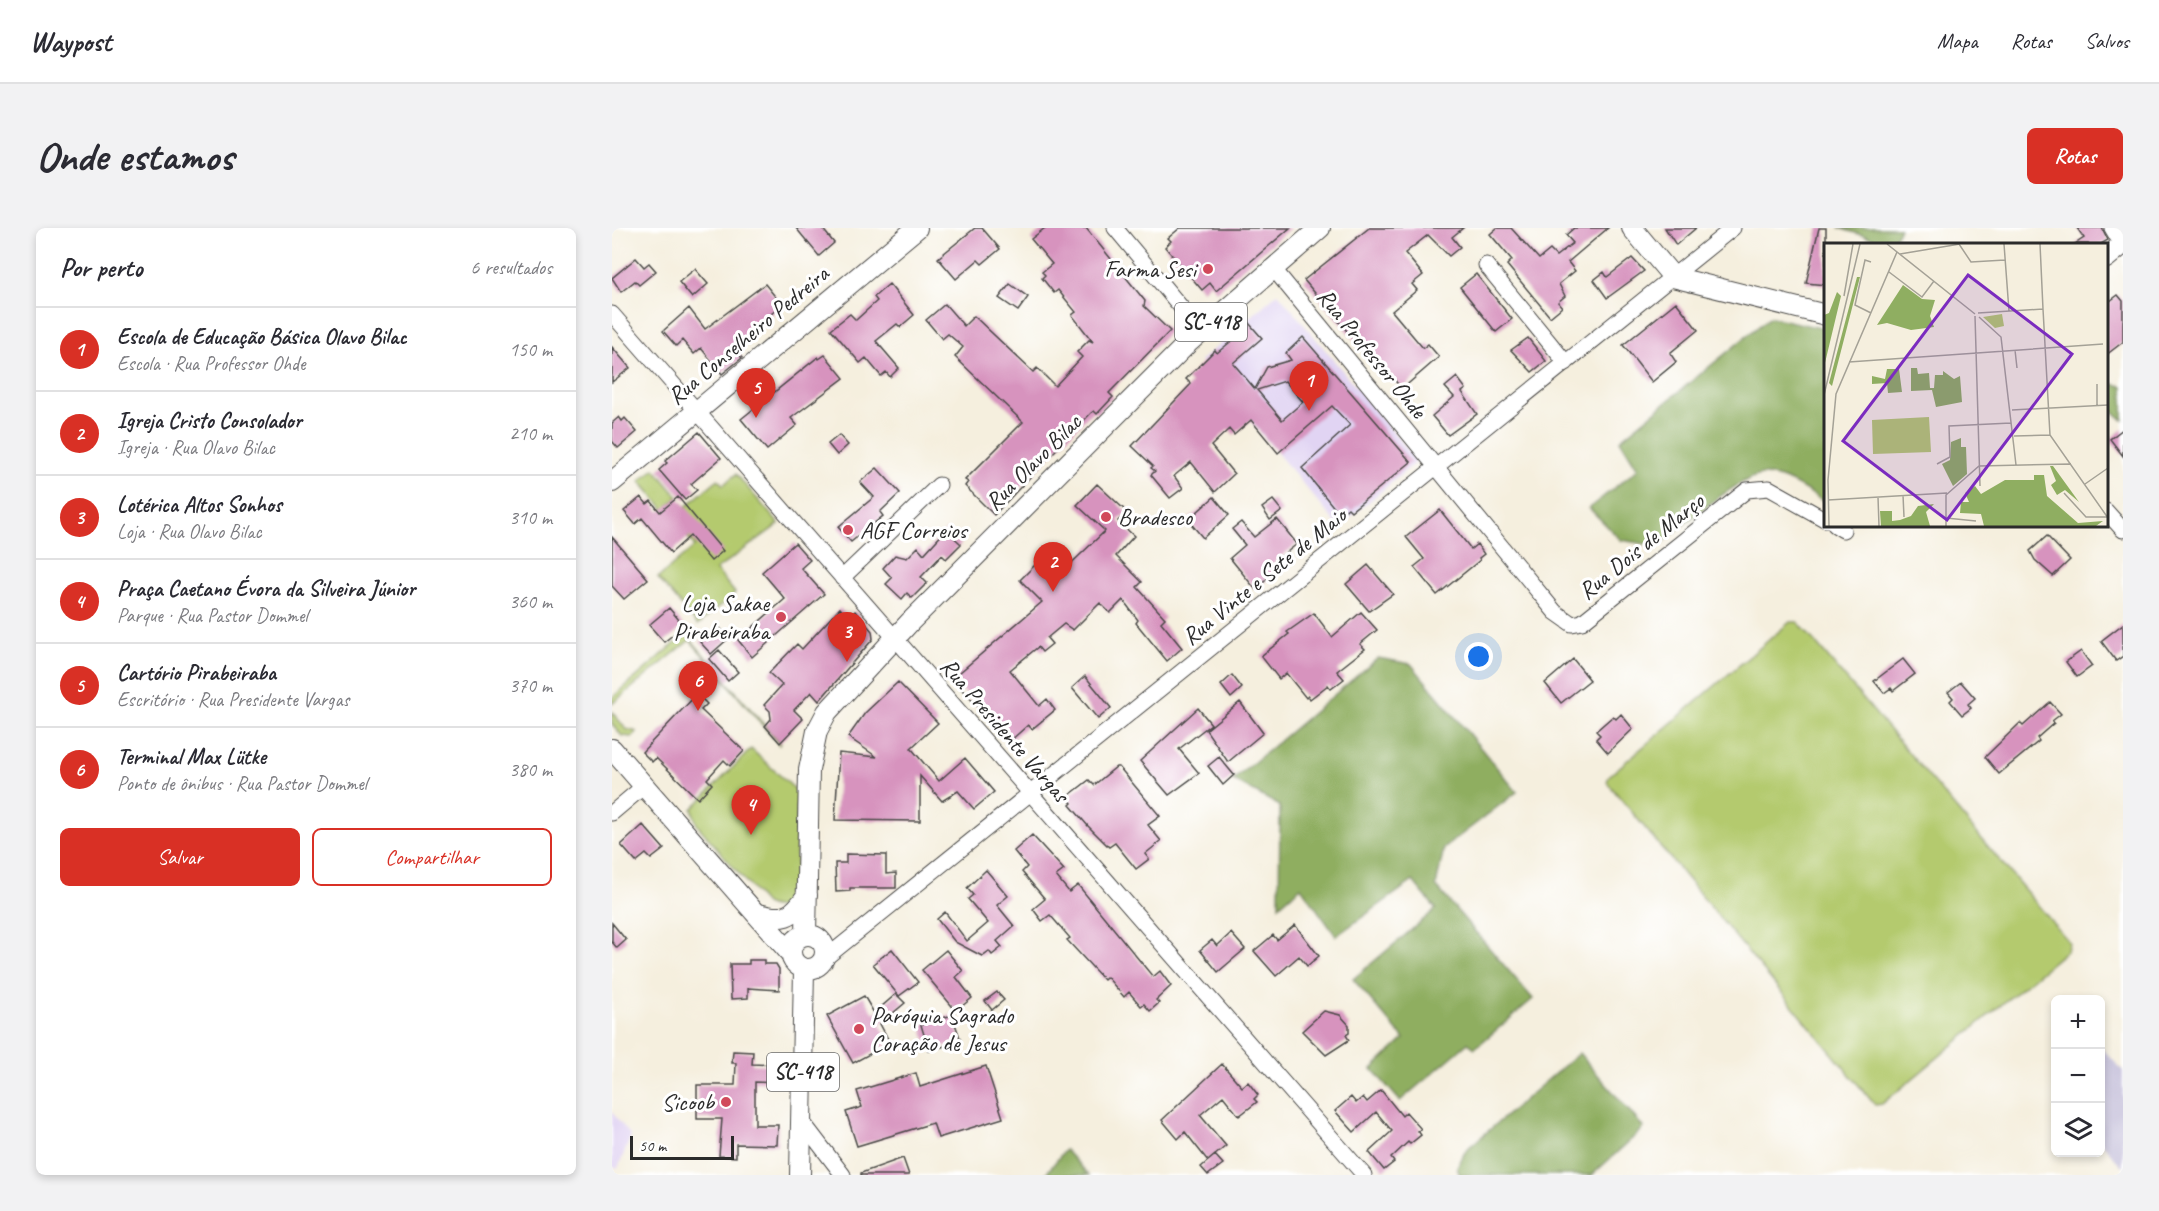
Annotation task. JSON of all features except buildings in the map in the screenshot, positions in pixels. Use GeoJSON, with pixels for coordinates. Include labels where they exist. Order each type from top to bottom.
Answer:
{"type":"FeatureCollection","features":[{"type":"Feature","properties":{"kind":"main road","name":"Rua Conselheiro Pedreira"},"geometry":{"type":"LineString","coordinates":[[612,482],[917,228]]}},
{"type":"Feature","properties":{"kind":"main road","name":"Rua Olavo Bilac"},"geometry":{"type":"LineString","coordinates":[[806,935],[809,770],[817,731],[827,712],[895,638],[1201,331],[1320,228]]}},
{"type":"Feature","properties":{"kind":"main road"},"geometry":{"type":"LineString","coordinates":[[1632,228],[1673,277],[1824,315]]}},
{"type":"Feature","properties":{"kind":"main road"},"geometry":{"type":"LineString","coordinates":[[2108,255],[2119,239]]}},
{"type":"Feature","properties":{"kind":"main road"},"geometry":{"type":"LineString","coordinates":[[612,749],[798,962],[815,968],[823,960],[823,945],[816,938],[806,935],[793,944],[798,962]]}},
{"type":"Feature","properties":{"kind":"main road"},"geometry":{"type":"LineString","coordinates":[[755,913],[775,919],[786,917],[798,908],[807,895]]}},
{"type":"Feature","properties":{"kind":"main road","name":"SC-418"},"geometry":{"type":"LineString","coordinates":[[798,962],[800,1175]]}},
{"type":"Feature","properties":{"kind":"street"},"geometry":{"type":"LineString","coordinates":[[1115,228],[1201,331]]}},
{"type":"Feature","properties":{"kind":"street","name":"Rua Vinte e Sete de Maio"},"geometry":{"type":"LineString","coordinates":[[823,960],[1733,228]]}},
{"type":"Feature","properties":{"kind":"street"},"geometry":{"type":"LineString","coordinates":[[1486,265],[1566,363]]}},
{"type":"Feature","properties":{"kind":"street","name":"Rua Professor Ohde"},"geometry":{"type":"LineString","coordinates":[[1273,268],[1437,466]]}},
{"type":"Feature","properties":{"kind":"street","name":"Rua Presidente Vargas"},"geometry":{"type":"LineString","coordinates":[[612,314],[1364,1175]]}},
{"type":"Feature","properties":{"kind":"street","name":"Rua Dois de Março"},"geometry":{"type":"LineString","coordinates":[[1437,466],[1555,612],[1563,620],[1576,626],[1747,490],[1769,488],[1824,519]]}},
{"type":"Feature","properties":{"kind":"street"},"geometry":{"type":"LineString","coordinates":[[842,578],[939,485]]}},
{"type":"Feature","properties":{"kind":"street"},"geometry":{"type":"LineString","coordinates":[[2108,513],[2123,530]]}},
{"type":"Feature","properties":{"kind":"street"},"geometry":{"type":"LineString","coordinates":[[612,813],[644,786]]}},
{"type":"Feature","properties":{"kind":"street"},"geometry":{"type":"LineString","coordinates":[[801,1120],[843,1175]]}},
{"type":"Feature","properties":{"kind":"shaded area"},"geometry":{"type":"Polygon","coordinates":[[[1278,293],[1417,461],[1339,527],[1200,361],[1278,293]]]}},
{"type":"Feature","properties":{"kind":"shaded area"},"geometry":{"type":"Polygon","coordinates":[[[2105,1051],[2123,1071],[2123,1168],[2105,1147],[2105,1051]]]}},
{"type":"Feature","properties":{"kind":"shaded area"},"geometry":{"type":"Polygon","coordinates":[[[612,1112],[631,1136],[618,1168],[612,1168],[612,1112]]]}},
{"type":"Feature","properties":{"kind":"green space"},"geometry":{"type":"Polygon","coordinates":[[[1839,228],[1900,228],[1892,243],[1839,228]]]}},
{"type":"Feature","properties":{"kind":"green space"},"geometry":{"type":"Polygon","coordinates":[[[1770,317],[1824,329],[1824,501],[1781,478],[1765,475],[1754,477],[1726,492],[1657,546],[1621,540],[1589,508],[1638,469],[1620,440],[1770,317]]]}},
{"type":"Feature","properties":{"kind":"green space"},"geometry":{"type":"Polygon","coordinates":[[[2108,383],[2123,386],[2123,420],[2108,407],[2108,383]]]}},
{"type":"Feature","properties":{"kind":"green space"},"geometry":{"type":"Polygon","coordinates":[[[655,469],[678,497],[668,506],[676,515],[718,479],[723,485],[736,474],[779,524],[716,570],[735,593],[698,625],[658,578],[695,546],[640,481],[655,469]]]}},
{"type":"Feature","properties":{"kind":"green space"},"geometry":{"type":"Polygon","coordinates":[[[1790,622],[1798,622],[2069,942],[2067,950],[1882,1104],[1875,1105],[1607,782],[1609,776],[1790,622]]]}},
{"type":"Feature","properties":{"kind":"green space"},"geometry":{"type":"Polygon","coordinates":[[[686,634],[780,743],[779,745],[690,640],[612,704],[612,698],[686,634]]]}},
{"type":"Feature","properties":{"kind":"green space"},"geometry":{"type":"Polygon","coordinates":[[[1378,658],[1411,664],[1517,792],[1444,848],[1436,886],[1533,999],[1475,1048],[1468,1043],[1400,1101],[1372,1069],[1404,1039],[1353,979],[1436,909],[1413,881],[1336,936],[1301,887],[1279,906],[1280,806],[1233,780],[1378,658]]]}},
{"type":"Feature","properties":{"kind":"green space"},"geometry":{"type":"Polygon","coordinates":[[[612,712],[626,729],[637,732],[632,737],[622,736],[612,724],[612,712]]]}},
{"type":"Feature","properties":{"kind":"green space"},"geometry":{"type":"Polygon","coordinates":[[[751,749],[797,791],[796,887],[793,899],[782,907],[765,904],[697,825],[692,809],[751,749]]]}},
{"type":"Feature","properties":{"kind":"green space"},"geometry":{"type":"Polygon","coordinates":[[[1579,1053],[1644,1128],[1592,1175],[1460,1175],[1457,1168],[1466,1150],[1579,1053]]]}},
{"type":"Feature","properties":{"kind":"green space"},"geometry":{"type":"Polygon","coordinates":[[[1065,1150],[1089,1175],[1045,1175],[1065,1150]]]}},
{"type":"Feature","properties":{"kind":"place","name":"Farma Sesi"},"geometry":{"type":"Point","coordinates":[1208,269]}},
{"type":"Feature","properties":{"kind":"place","name":"Escola de Educação Básica Olavo Bilac"},"geometry":{"type":"Point","coordinates":[1309,411]}},
{"type":"Feature","properties":{"kind":"place","name":"Cartório Pirabeiraba"},"geometry":{"type":"Point","coordinates":[756,418]}},
{"type":"Feature","properties":{"kind":"place","name":"Bradesco"},"geometry":{"type":"Point","coordinates":[1106,517]}},
{"type":"Feature","properties":{"kind":"place","name":"AGF Correios"},"geometry":{"type":"Point","coordinates":[848,530]}},
{"type":"Feature","properties":{"kind":"place","name":"Igreja Cristo Consolador"},"geometry":{"type":"Point","coordinates":[1053,592]}},
{"type":"Feature","properties":{"kind":"place","name":"Loja Sakae Pirabeiraba"},"geometry":{"type":"Point","coordinates":[781,617]}},
{"type":"Feature","properties":{"kind":"place","name":"Lotérica Altos Sonhos"},"geometry":{"type":"Point","coordinates":[847,662]}},
{"type":"Feature","properties":{"kind":"place","name":"Terminal Max Lütke"},"geometry":{"type":"Point","coordinates":[698,711]}},
{"type":"Feature","properties":{"kind":"place","name":"Praça Caetano Évora da Silveira Júnior"},"geometry":{"type":"Point","coordinates":[751,835]}},
{"type":"Feature","properties":{"kind":"place","name":"Paróquia Sagrado Coração de Jesus"},"geometry":{"type":"Point","coordinates":[859,1029]}},
{"type":"Feature","properties":{"kind":"place","name":"Sicoob"},"geometry":{"type":"Point","coordinates":[726,1102]}}]}
